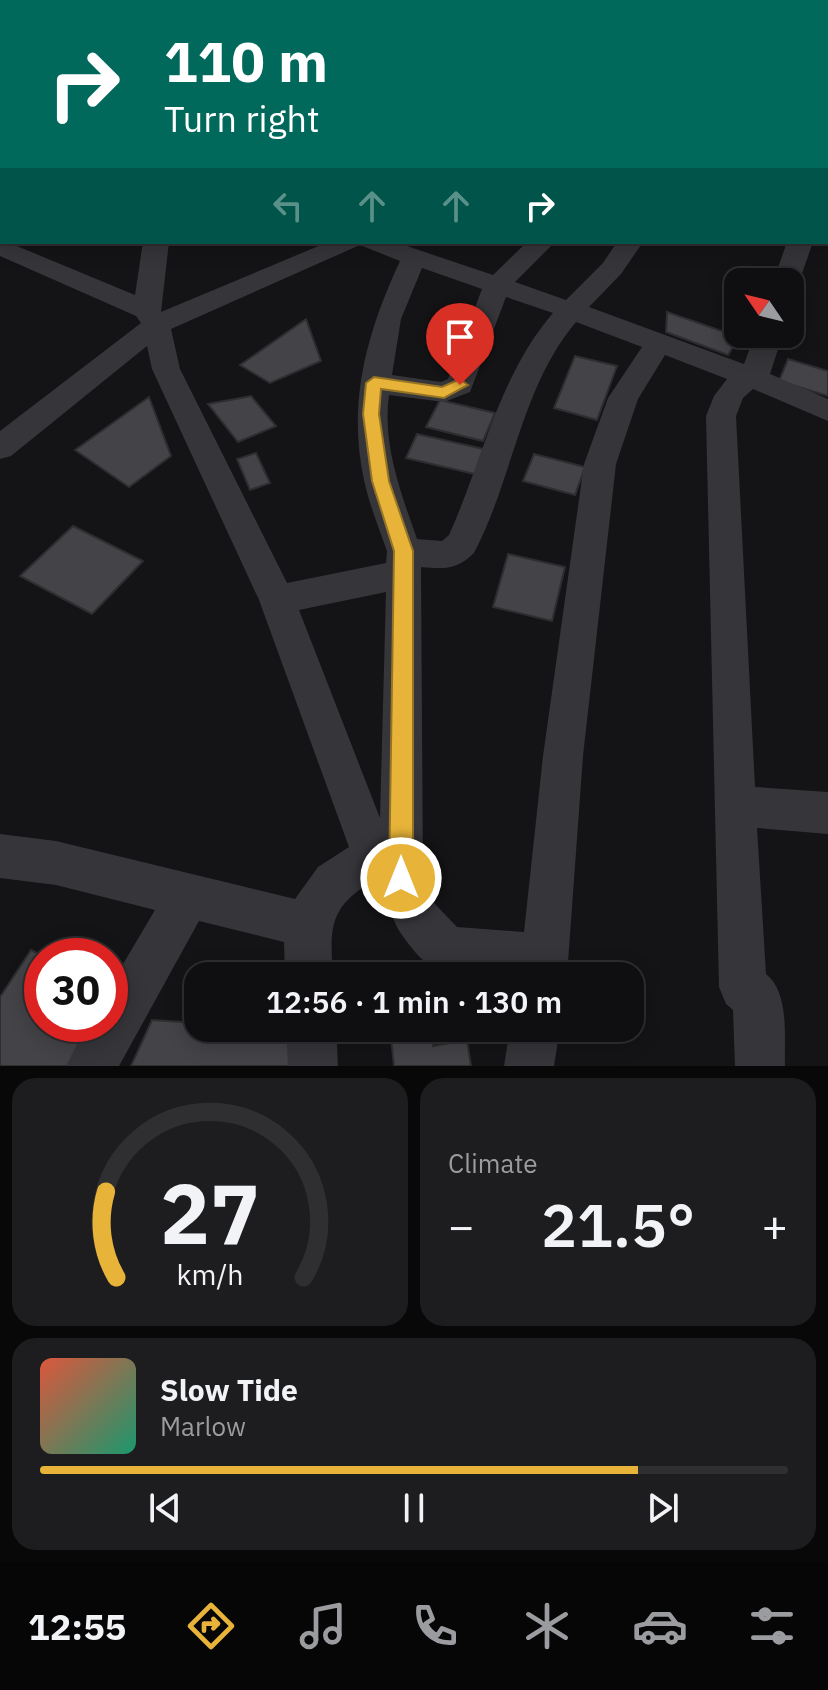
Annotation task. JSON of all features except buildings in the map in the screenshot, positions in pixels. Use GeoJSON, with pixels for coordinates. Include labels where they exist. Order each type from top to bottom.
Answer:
{"type":"FeatureCollection","features":[{"type":"Feature","properties":{"kind":"street"},"geometry":{"type":"LineString","coordinates":[[156,244],[151,318],[166,369],[277,600],[363,830],[389,868],[417,920],[447,950],[520,962]]}},
{"type":"Feature","properties":{"kind":"street"},"geometry":{"type":"LineString","coordinates":[[276,273],[299,244]]}},
{"type":"Feature","properties":{"kind":"street"},"geometry":{"type":"LineString","coordinates":[[0,448],[151,318],[276,273],[344,244]]}},
{"type":"Feature","properties":{"kind":"street"},"geometry":{"type":"LineString","coordinates":[[377,244],[570,310],[754,378],[828,411]]}},
{"type":"Feature","properties":{"kind":"street"},"geometry":{"type":"LineString","coordinates":[[374,383],[444,392],[460,385],[497,285],[540,244]]}},
{"type":"Feature","properties":{"kind":"street"},"geometry":{"type":"LineString","coordinates":[[277,600],[404,562],[449,556],[462,543],[517,403],[547,340],[570,310],[623,256],[629,244]]}},
{"type":"Feature","properties":{"kind":"street"},"geometry":{"type":"LineString","coordinates":[[791,268],[799,244]]}},
{"type":"Feature","properties":{"kind":"street"},"geometry":{"type":"LineString","coordinates":[[0,247],[151,318]]}},
{"type":"Feature","properties":{"kind":"street"},"geometry":{"type":"LineString","coordinates":[[389,868],[404,562],[380,481],[371,414],[387,319],[415,255]]}},
{"type":"Feature","properties":{"kind":"street"},"geometry":{"type":"LineString","coordinates":[[544,962],[563,756],[600,464],[623,398],[659,343]]}},
{"type":"Feature","properties":{"kind":"street"},"geometry":{"type":"LineString","coordinates":[[754,378],[764,348]]}},
{"type":"Feature","properties":{"kind":"street"},"geometry":{"type":"LineString","coordinates":[[754,378],[738,383],[729,391],[721,416],[742,972],[743,987],[757,998],[760,1066]]}},
{"type":"Feature","properties":{"kind":"street"},"geometry":{"type":"LineString","coordinates":[[735,806],[828,813]]}},
{"type":"Feature","properties":{"kind":"street"},"geometry":{"type":"LineString","coordinates":[[1,858],[56,863],[307,925]]}},
{"type":"Feature","properties":{"kind":"street"},"geometry":{"type":"LineString","coordinates":[[308,962],[307,925],[319,899],[335,878],[352,865],[389,868]]}},
{"type":"Feature","properties":{"kind":"street"},"geometry":{"type":"LineString","coordinates":[[91,1066],[188,897]]}},
{"type":"Feature","properties":{"kind":"street"},"geometry":{"type":"LineString","coordinates":[[312,1042],[313,1066]]}},
{"type":"Feature","properties":{"kind":"street"},"geometry":{"type":"LineString","coordinates":[[529,1066],[533,1042]]}},
{"type":"Feature","properties":{"kind":"route"},"geometry":{"type":"LineString","coordinates":[[401,878],[404,551],[380,481],[371,414],[374,383],[444,392],[460,385]]}}]}
